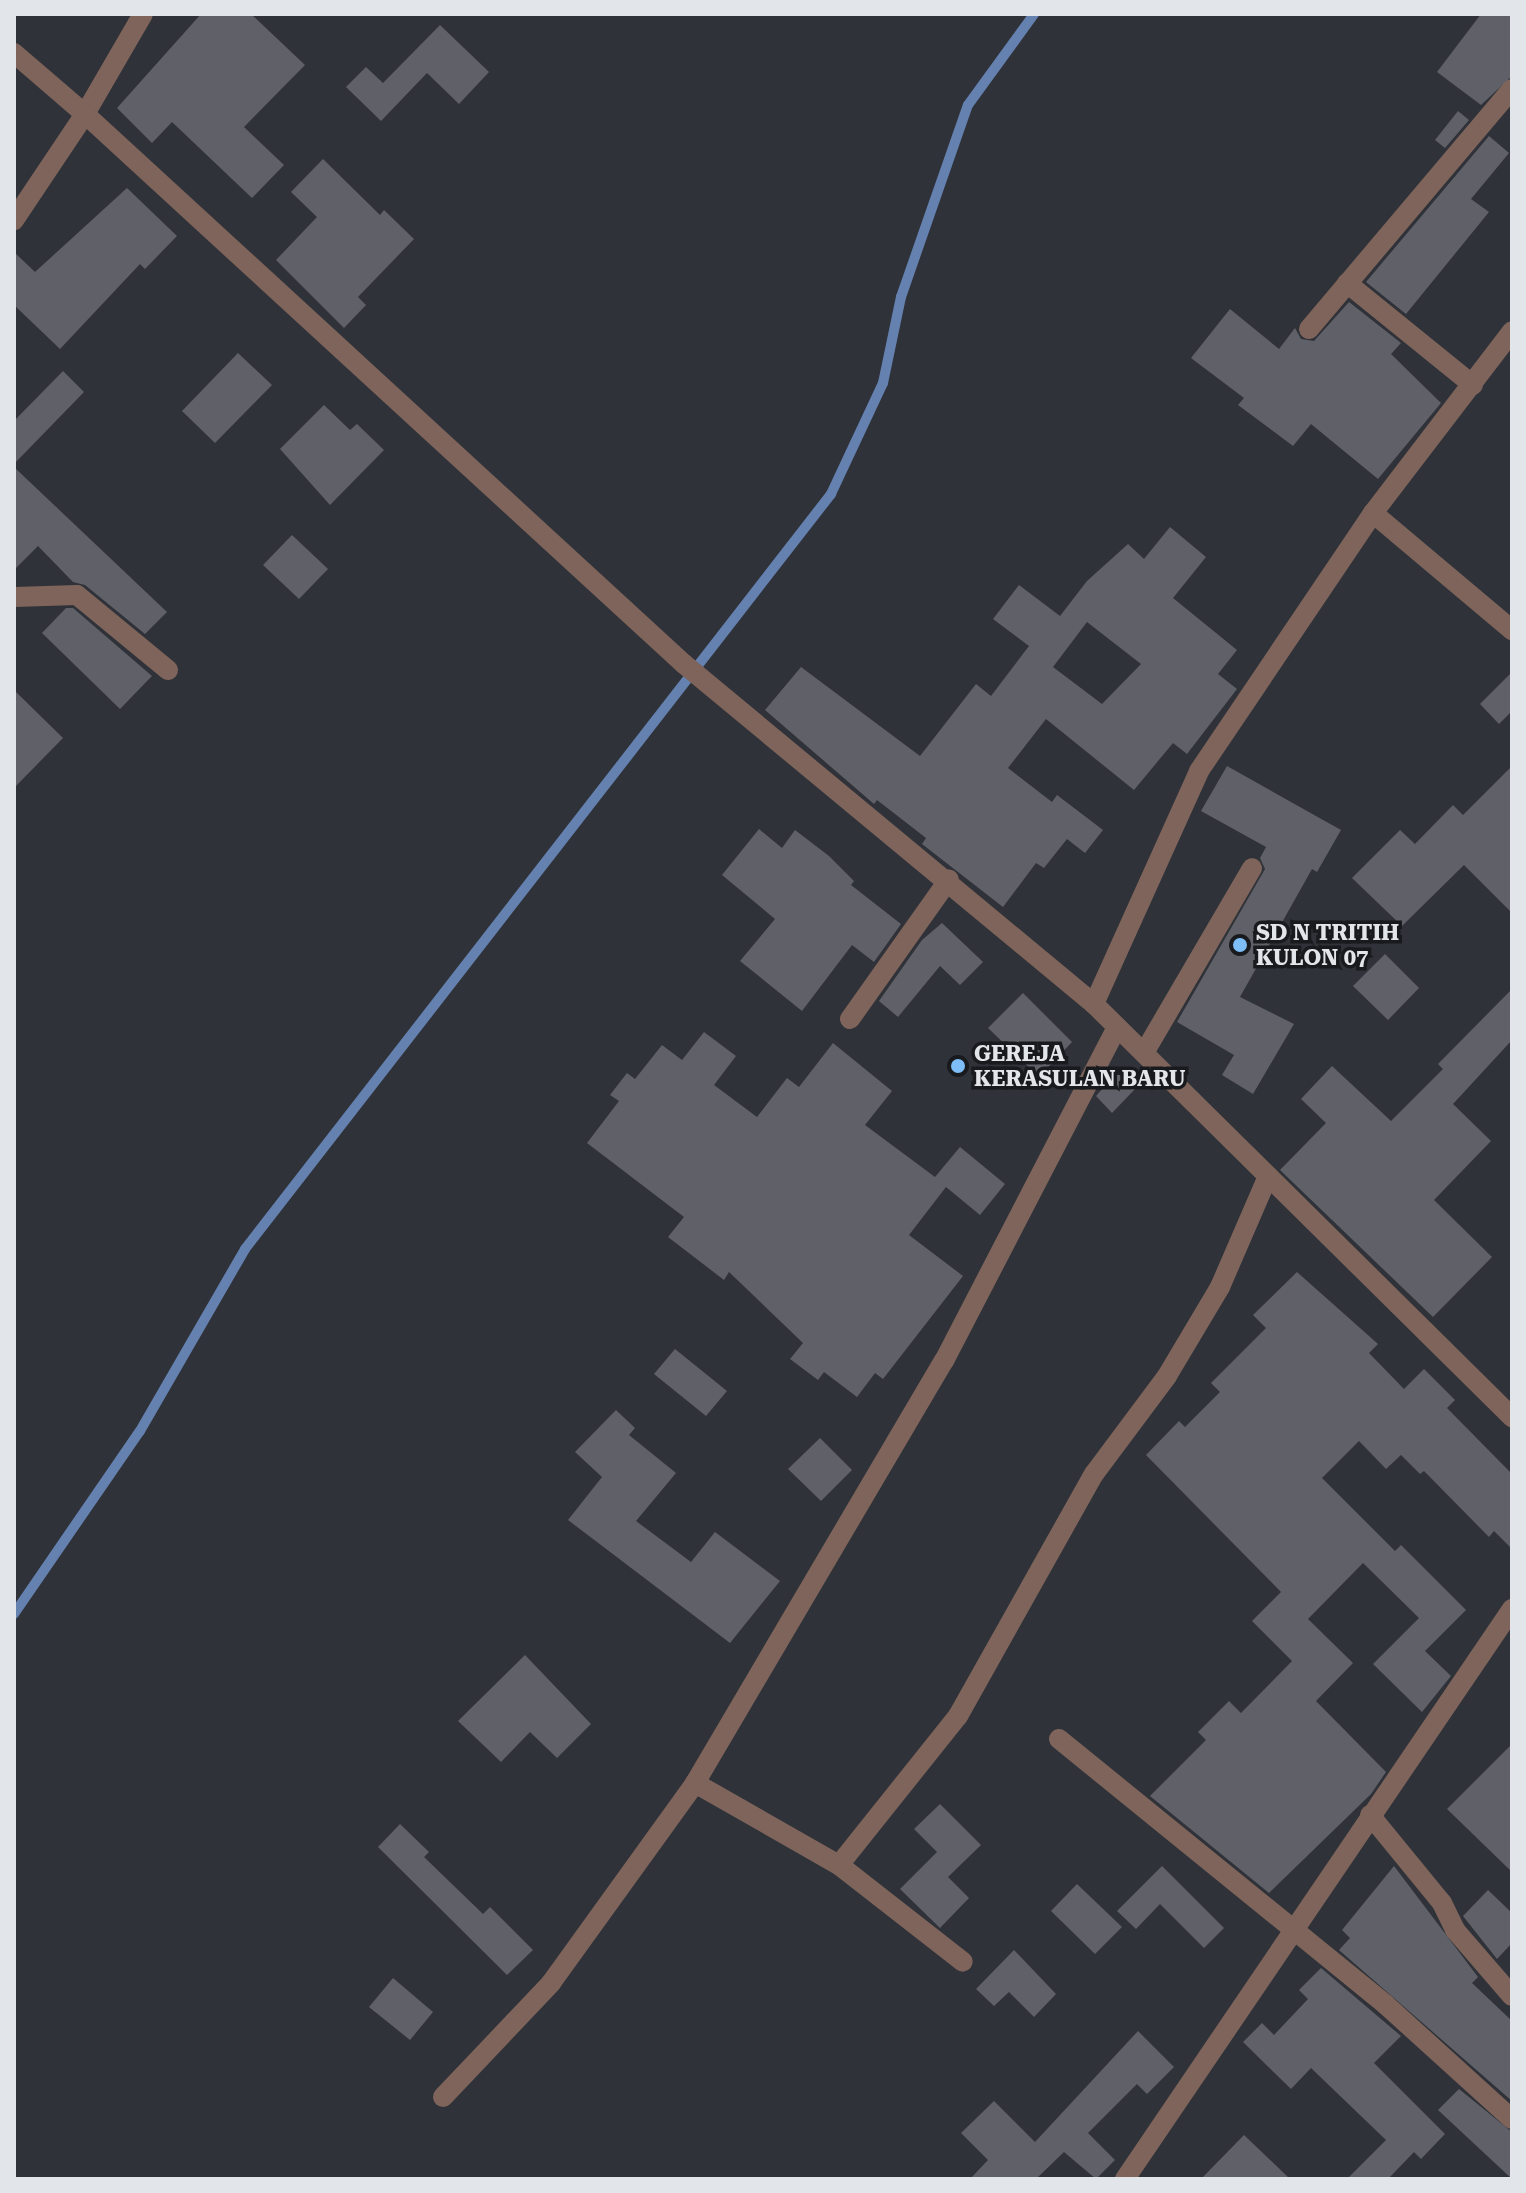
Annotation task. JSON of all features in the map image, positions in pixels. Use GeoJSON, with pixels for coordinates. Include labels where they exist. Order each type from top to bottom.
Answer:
{"type":"FeatureCollection","features":[{"type":"Feature","properties":{"kind":"street"},"geometry":{"type":"LineString","coordinates":[[14,220],[85,114],[143,14]]}},
{"type":"Feature","properties":{"kind":"street"},"geometry":{"type":"LineString","coordinates":[[14,53],[85,114],[684,664],[949,879],[1094,1004],[1512,1417]]}},
{"type":"Feature","properties":{"kind":"street"},"geometry":{"type":"LineString","coordinates":[[1309,329],[1512,89]]}},
{"type":"Feature","properties":{"kind":"street"},"geometry":{"type":"LineString","coordinates":[[1347,283],[1473,385]]}},
{"type":"Feature","properties":{"kind":"street"},"geometry":{"type":"LineString","coordinates":[[1094,1004],[1199,771],[1373,513],[1512,331]]}},
{"type":"Feature","properties":{"kind":"street"},"geometry":{"type":"LineString","coordinates":[[1373,513],[1512,630]]}},
{"type":"Feature","properties":{"kind":"street"},"geometry":{"type":"LineString","coordinates":[[14,597],[57,592],[77,595],[168,670]]}},
{"type":"Feature","properties":{"kind":"street"},"geometry":{"type":"LineString","coordinates":[[1144,1053],[1252,868]]}},
{"type":"Feature","properties":{"kind":"street"},"geometry":{"type":"LineString","coordinates":[[850,1019],[949,879]]}},
{"type":"Feature","properties":{"kind":"street"},"geometry":{"type":"LineString","coordinates":[[443,2097],[551,1983],[695,1783],[944,1361],[1117,1027]]}},
{"type":"Feature","properties":{"kind":"street"},"geometry":{"type":"LineString","coordinates":[[839,1865],[958,1716],[1094,1474],[1167,1376],[1220,1287],[1268,1176]]}},
{"type":"Feature","properties":{"kind":"street"},"geometry":{"type":"LineString","coordinates":[[1125,2179],[1512,1609]]}},
{"type":"Feature","properties":{"kind":"street"},"geometry":{"type":"LineString","coordinates":[[1059,1739],[1385,2004],[1512,2119]]}},
{"type":"Feature","properties":{"kind":"street"},"geometry":{"type":"LineString","coordinates":[[695,1783],[839,1865],[963,1962]]}},
{"type":"Feature","properties":{"kind":"street"},"geometry":{"type":"LineString","coordinates":[[1370,1815],[1442,1903],[1455,1930],[1512,1996]]}},
{"type":"Feature","properties":{"kind":"building"},"geometry":{"type":"Polygon","coordinates":[[[201,14],[251,14],[305,65],[244,127],[284,165],[252,198],[172,122],[152,143],[117,108],[201,14]]]}},
{"type":"Feature","properties":{"kind":"building"},"geometry":{"type":"Polygon","coordinates":[[[1481,14],[1512,14],[1512,76],[1481,105],[1437,72],[1481,14]]]}},
{"type":"Feature","properties":{"kind":"building"},"geometry":{"type":"Polygon","coordinates":[[[440,25],[489,72],[459,104],[427,73],[381,121],[346,87],[366,67],[383,83],[440,25]]]}},
{"type":"Feature","properties":{"kind":"building"},"geometry":{"type":"Polygon","coordinates":[[[1458,111],[1469,120],[1445,148],[1435,140],[1458,111]]]}},
{"type":"Feature","properties":{"kind":"building"},"geometry":{"type":"Polygon","coordinates":[[[1489,136],[1509,153],[1471,199],[1489,212],[1406,314],[1366,282],[1489,136]]]}},
{"type":"Feature","properties":{"kind":"building"},"geometry":{"type":"Polygon","coordinates":[[[323,159],[380,215],[384,210],[414,239],[358,297],[366,305],[344,328],[276,260],[317,217],[291,192],[323,159]]]}},
{"type":"Feature","properties":{"kind":"building"},"geometry":{"type":"Polygon","coordinates":[[[127,188],[177,236],[145,269],[140,264],[60,349],[14,305],[14,252],[35,272],[127,188]]]}},
{"type":"Feature","properties":{"kind":"building"},"geometry":{"type":"Polygon","coordinates":[[[1349,302],[1401,343],[1391,354],[1441,403],[1378,479],[1311,424],[1293,446],[1238,405],[1244,398],[1191,358],[1230,309],[1279,349],[1295,328],[1301,339],[1314,341],[1349,302]]]}},
{"type":"Feature","properties":{"kind":"building"},"geometry":{"type":"Polygon","coordinates":[[[238,353],[272,385],[215,443],[182,411],[238,353]]]}},
{"type":"Feature","properties":{"kind":"building"},"geometry":{"type":"Polygon","coordinates":[[[63,371],[84,392],[14,464],[14,421],[63,371]]]}},
{"type":"Feature","properties":{"kind":"building"},"geometry":{"type":"Polygon","coordinates":[[[324,405],[350,430],[357,424],[384,450],[330,505],[280,449],[324,405]]]}},
{"type":"Feature","properties":{"kind":"building"},"geometry":{"type":"Polygon","coordinates":[[[14,467],[167,612],[145,634],[85,585],[73,582],[38,546],[14,570],[14,467]]]}},
{"type":"Feature","properties":{"kind":"building"},"geometry":{"type":"Polygon","coordinates":[[[1170,527],[1206,557],[1173,598],[1237,650],[1218,674],[1237,689],[1187,754],[1173,743],[1134,790],[1046,719],[1008,768],[1052,802],[1057,795],[1103,830],[1085,853],[1067,839],[1044,868],[1036,863],[1003,907],[922,844],[926,838],[877,800],[874,804],[765,710],[801,667],[920,756],[976,684],[991,696],[1029,646],[993,619],[1019,585],[1060,616],[1087,581],[1128,544],[1144,559],[1170,527]],[[1087,622],[1053,667],[1102,704],[1141,664],[1087,622]]]}},
{"type":"Feature","properties":{"kind":"building"},"geometry":{"type":"Polygon","coordinates":[[[292,535],[328,569],[299,599],[263,565],[292,535]]]}},
{"type":"Feature","properties":{"kind":"building"},"geometry":{"type":"Polygon","coordinates":[[[66,608],[73,608],[152,676],[120,709],[42,633],[66,608]]]}},
{"type":"Feature","properties":{"kind":"building"},"geometry":{"type":"Polygon","coordinates":[[[1512,672],[1512,711],[1499,724],[1480,704],[1512,672]]]}},
{"type":"Feature","properties":{"kind":"building"},"geometry":{"type":"Polygon","coordinates":[[[14,690],[63,738],[14,788],[14,690]]]}},
{"type":"Feature","properties":{"kind":"building","name":"SD N TRITIH KULON 07"},"geometry":{"type":"Polygon","coordinates":[[[1227,766],[1341,830],[1317,872],[1312,869],[1240,997],[1294,1024],[1253,1094],[1222,1075],[1234,1055],[1177,1022],[1265,869],[1260,858],[1266,847],[1201,811],[1227,766]]]}},
{"type":"Feature","properties":{"kind":"building"},"geometry":{"type":"Polygon","coordinates":[[[1512,766],[1512,913],[1464,865],[1402,926],[1352,878],[1400,830],[1415,844],[1453,805],[1463,815],[1512,766]]]}},
{"type":"Feature","properties":{"kind":"building"},"geometry":{"type":"Polygon","coordinates":[[[759,829],[782,848],[795,830],[829,856],[854,881],[851,885],[901,924],[874,962],[852,945],[802,1011],[740,961],[775,919],[722,875],[759,829]]]}},
{"type":"Feature","properties":{"kind":"building"},"geometry":{"type":"Polygon","coordinates":[[[942,923],[983,962],[960,985],[940,966],[898,1017],[879,1001],[922,940],[942,923]]]}},
{"type":"Feature","properties":{"kind":"building"},"geometry":{"type":"Polygon","coordinates":[[[1385,954],[1419,988],[1388,1020],[1353,986],[1385,954]]]}},
{"type":"Feature","properties":{"kind":"building"},"geometry":{"type":"Polygon","coordinates":[[[1512,989],[1512,1040],[1453,1104],[1491,1141],[1434,1200],[1492,1257],[1433,1317],[1280,1170],[1326,1123],[1301,1099],[1332,1066],[1391,1121],[1443,1069],[1438,1064],[1512,989]]]}},
{"type":"Feature","properties":{"kind":"building"},"geometry":{"type":"Polygon","coordinates":[[[1023,993],[1072,1042],[1039,1077],[988,1028],[1023,993]]]}},
{"type":"Feature","properties":{"kind":"building"},"geometry":{"type":"Polygon","coordinates":[[[704,1032],[736,1056],[714,1085],[757,1117],[787,1078],[799,1087],[833,1043],[892,1091],[865,1125],[935,1177],[960,1147],[1005,1184],[980,1215],[946,1187],[909,1235],[963,1276],[883,1379],[875,1373],[857,1397],[824,1372],[818,1380],[790,1359],[803,1343],[729,1272],[724,1280],[668,1237],[684,1217],[587,1143],[619,1101],[610,1095],[627,1073],[635,1079],[662,1045],[682,1060],[704,1032]]]}},
{"type":"Feature","properties":{"kind":"building"},"geometry":{"type":"Polygon","coordinates":[[[1117,1072],[1135,1089],[1112,1113],[1096,1096],[1117,1072]]]}},
{"type":"Feature","properties":{"kind":"building"},"geometry":{"type":"Polygon","coordinates":[[[1297,1272],[1378,1344],[1369,1353],[1404,1389],[1424,1369],[1455,1400],[1447,1408],[1512,1474],[1512,1549],[1494,1531],[1489,1537],[1424,1471],[1420,1474],[1401,1455],[1386,1469],[1359,1441],[1322,1478],[1395,1551],[1401,1545],[1466,1610],[1425,1651],[1451,1676],[1422,1712],[1373,1664],[1419,1618],[1363,1563],[1308,1619],[1353,1663],[1316,1701],[1386,1772],[1371,1794],[1269,1893],[1150,1796],[1206,1740],[1198,1732],[1229,1701],[1241,1713],[1292,1661],[1252,1621],[1281,1592],[1146,1455],[1179,1421],[1185,1427],[1220,1392],[1211,1383],[1266,1328],[1253,1315],[1297,1272]]]}},
{"type":"Feature","properties":{"kind":"building"},"geometry":{"type":"Polygon","coordinates":[[[675,1349],[727,1391],[706,1416],[654,1374],[675,1349]]]}},
{"type":"Feature","properties":{"kind":"building"},"geometry":{"type":"Polygon","coordinates":[[[616,1410],[635,1428],[629,1435],[676,1473],[636,1521],[691,1562],[715,1532],[780,1581],[730,1643],[568,1520],[602,1477],[575,1452],[616,1410]]]}},
{"type":"Feature","properties":{"kind":"building"},"geometry":{"type":"Polygon","coordinates":[[[820,1438],[852,1470],[821,1501],[788,1469],[820,1438]]]}},
{"type":"Feature","properties":{"kind":"building"},"geometry":{"type":"Polygon","coordinates":[[[525,1655],[591,1724],[557,1758],[530,1732],[501,1762],[458,1721],[525,1655]]]}},
{"type":"Feature","properties":{"kind":"building"},"geometry":{"type":"Polygon","coordinates":[[[1512,1744],[1512,1872],[1447,1809],[1512,1744]]]}},
{"type":"Feature","properties":{"kind":"building"},"geometry":{"type":"Polygon","coordinates":[[[940,1804],[981,1845],[948,1877],[969,1898],[940,1928],[900,1889],[937,1852],[914,1829],[940,1804]]]}},
{"type":"Feature","properties":{"kind":"building"},"geometry":{"type":"Polygon","coordinates":[[[400,1824],[429,1852],[424,1857],[483,1914],[490,1907],[533,1950],[507,1975],[378,1847],[400,1824]]]}},
{"type":"Feature","properties":{"kind":"building"},"geometry":{"type":"Polygon","coordinates":[[[1162,1866],[1224,1928],[1204,1948],[1160,1904],[1136,1929],[1117,1911],[1162,1866]]]}},
{"type":"Feature","properties":{"kind":"building"},"geometry":{"type":"Polygon","coordinates":[[[1394,1866],[1478,1977],[1472,1983],[1512,2021],[1512,2101],[1339,1950],[1350,1938],[1342,1930],[1394,1866]]]}},
{"type":"Feature","properties":{"kind":"building"},"geometry":{"type":"Polygon","coordinates":[[[1077,1884],[1122,1927],[1095,1954],[1051,1911],[1077,1884]]]}},
{"type":"Feature","properties":{"kind":"building"},"geometry":{"type":"Polygon","coordinates":[[[1488,1890],[1512,1913],[1512,1943],[1497,1959],[1463,1916],[1488,1890]]]}},
{"type":"Feature","properties":{"kind":"building"},"geometry":{"type":"Polygon","coordinates":[[[1014,1950],[1056,1994],[1034,2017],[1009,1992],[994,2006],[976,1989],[1014,1950]]]}},
{"type":"Feature","properties":{"kind":"building"},"geometry":{"type":"Polygon","coordinates":[[[1321,1968],[1401,2036],[1374,2063],[1445,2134],[1421,2159],[1414,2152],[1388,2179],[1347,2179],[1386,2140],[1311,2068],[1291,2089],[1243,2042],[1262,2023],[1274,2035],[1308,1999],[1299,1990],[1321,1968]]]}},
{"type":"Feature","properties":{"kind":"building"},"geometry":{"type":"Polygon","coordinates":[[[393,1978],[433,2012],[410,2040],[369,2007],[393,1978]]]}},
{"type":"Feature","properties":{"kind":"building"},"geometry":{"type":"Polygon","coordinates":[[[1138,2031],[1174,2067],[1147,2094],[1137,2084],[1088,2133],[1115,2160],[1096,2179],[1064,2152],[1036,2179],[970,2179],[988,2160],[961,2133],[994,2101],[1035,2142],[1138,2031]]]}},
{"type":"Feature","properties":{"kind":"building"},"geometry":{"type":"Polygon","coordinates":[[[1459,2089],[1512,2132],[1512,2179],[1438,2110],[1459,2089]]]}},
{"type":"Feature","properties":{"kind":"building"},"geometry":{"type":"Polygon","coordinates":[[[1244,2135],[1290,2179],[1201,2179],[1244,2135]]]}},
{"type":"Feature","properties":{"kind":"waterway"},"geometry":{"type":"LineString","coordinates":[[14,1614],[140,1431],[245,1249],[831,494],[883,383],[901,297],[968,105],[1034,14]]}},
{"type":"Feature","properties":{"kind":"place","name":"SD N TRITIH KULON 07"},"geometry":{"type":"Point","coordinates":[1240,945]}},
{"type":"Feature","properties":{"kind":"place","name":"GEREJA KERASULAN BARU"},"geometry":{"type":"Point","coordinates":[958,1066]}}]}
